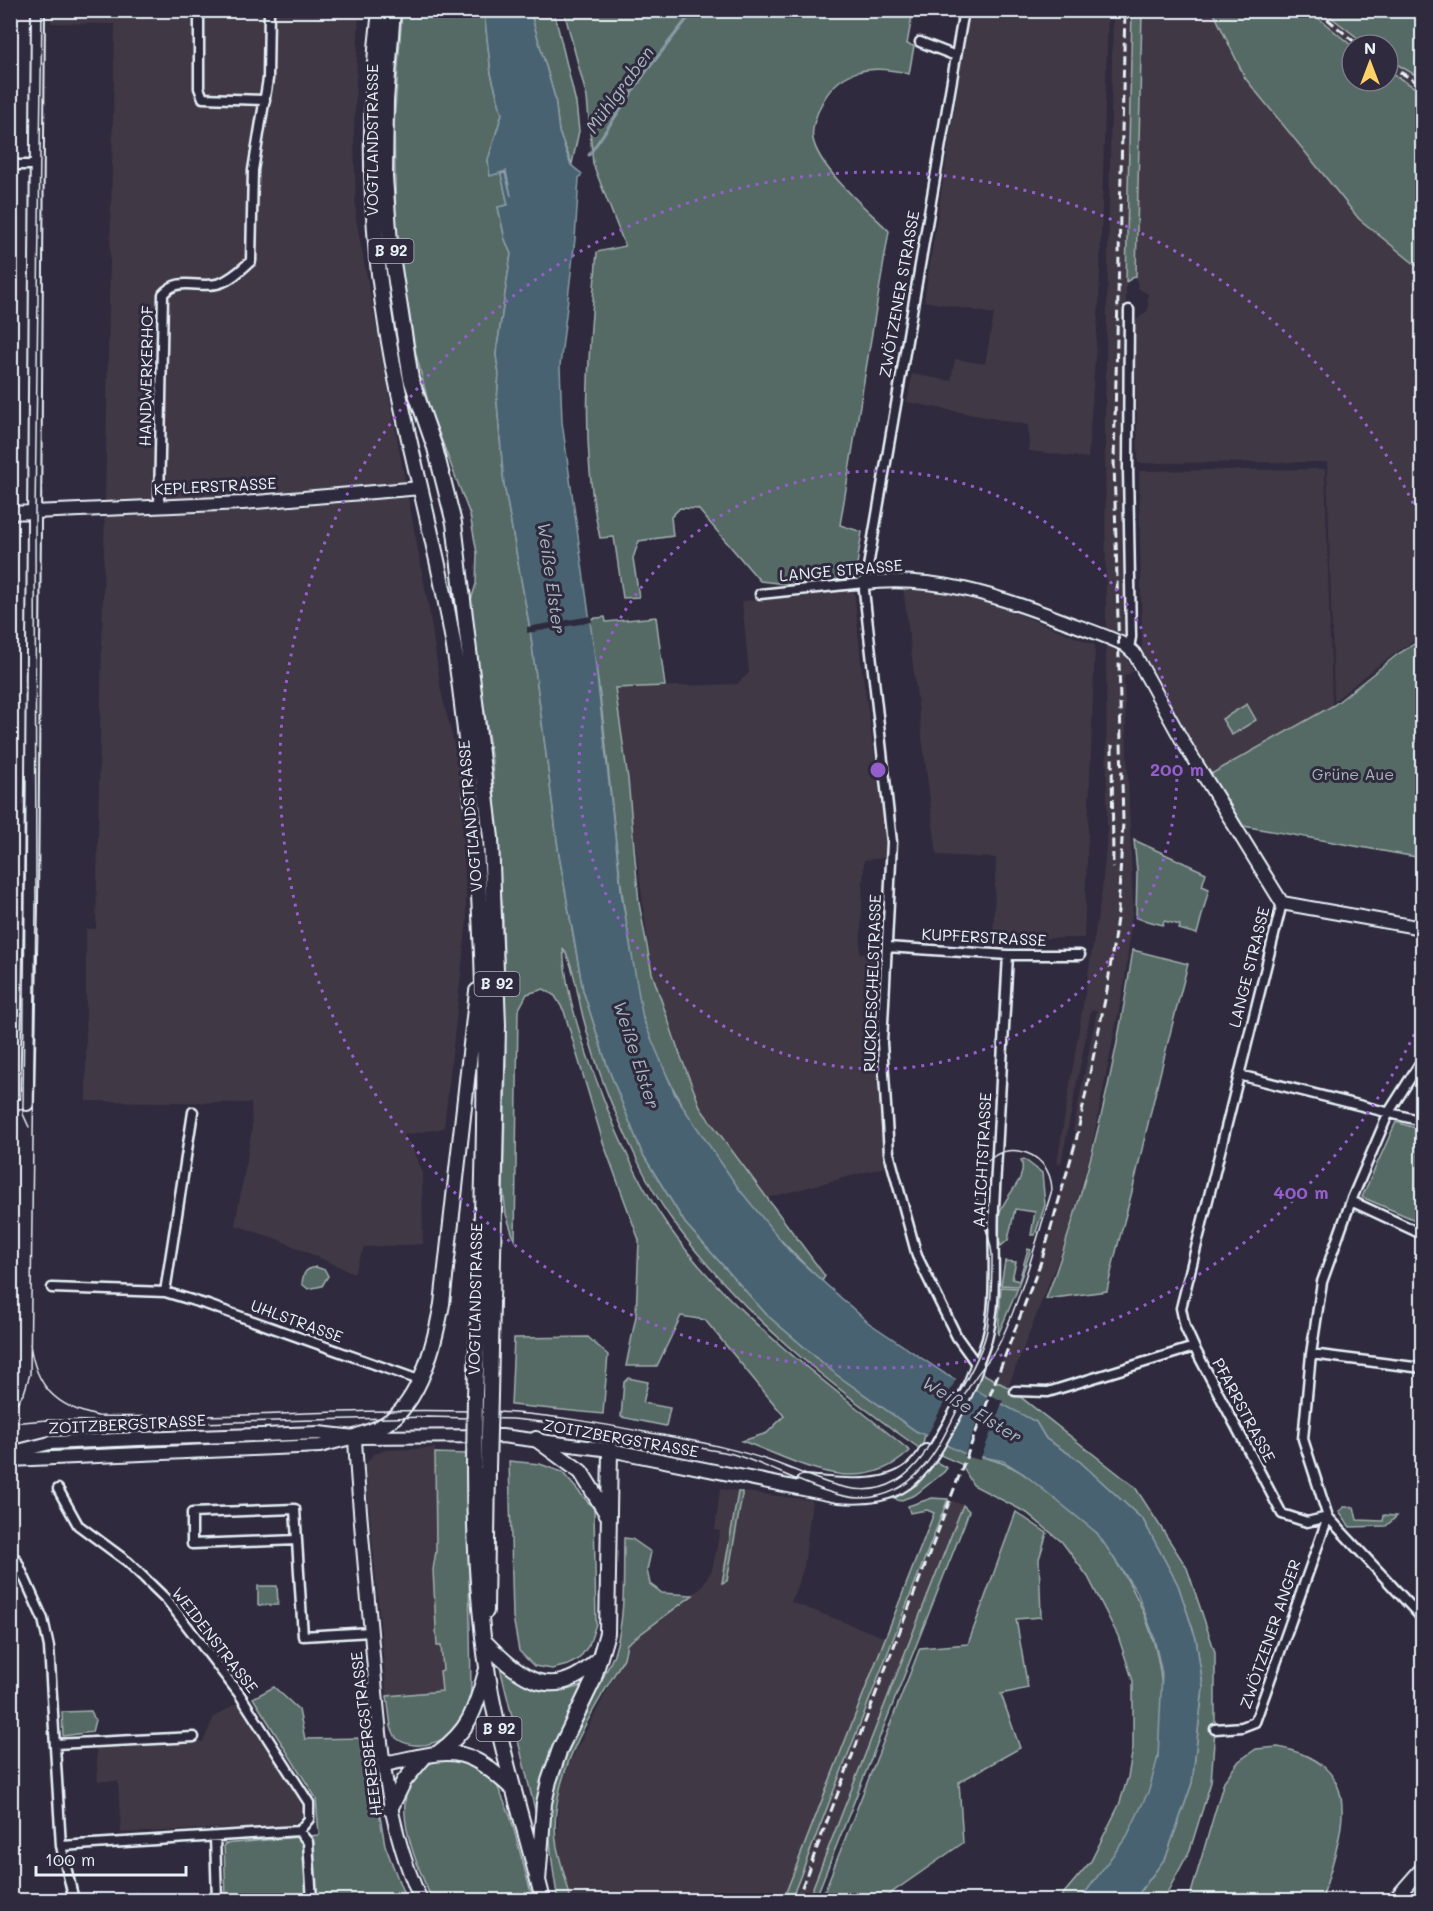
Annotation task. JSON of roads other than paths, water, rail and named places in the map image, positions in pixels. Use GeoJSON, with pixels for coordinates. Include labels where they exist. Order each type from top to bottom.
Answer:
{"type":"FeatureCollection","features":[{"type":"Feature","properties":{"kind":"main road","name":"VOGTLANDSTRASSE"},"geometry":{"type":"LineString","coordinates":[[380,10],[372,104],[371,170],[376,249],[391,355],[421,488],[459,683],[474,803],[484,1026],[474,1466],[474,1551],[478,1604],[488,1668],[514,1790],[543,1900]]}},
{"type":"Feature","properties":{"kind":"main road","name":"VOGTLANDSTRASSE"},"geometry":{"type":"LineString","coordinates":[[393,10],[386,100],[385,177],[390,243],[411,379],[445,484],[456,537],[484,768],[496,933],[498,1025],[487,1604],[484,1634]]}},
{"type":"Feature","properties":{"kind":"main road"},"geometry":{"type":"LineString","coordinates":[[421,488],[445,484]]}},
{"type":"Feature","properties":{"kind":"main road"},"geometry":{"type":"LineString","coordinates":[[355,1437],[377,1428],[394,1417],[419,1380],[430,1358],[442,1304],[469,1052],[482,957]]}},
{"type":"Feature","properties":{"kind":"main road"},"geometry":{"type":"LineString","coordinates":[[536,1439],[581,1472],[609,1516]]}},
{"type":"Feature","properties":{"kind":"main road"},"geometry":{"type":"LineString","coordinates":[[538,1881],[544,1803],[549,1781],[560,1749],[589,1689],[600,1657],[608,1622],[610,1450]]}},
{"type":"Feature","properties":{"kind":"main road"},"geometry":{"type":"LineString","coordinates":[[484,1634],[519,1674],[541,1682],[570,1679],[581,1674],[600,1657]]}},
{"type":"Feature","properties":{"kind":"main road"},"geometry":{"type":"LineString","coordinates":[[390,1809],[404,1781],[431,1754],[460,1735],[470,1720],[488,1668]]}},
{"type":"Feature","properties":{"kind":"main road"},"geometry":{"type":"LineString","coordinates":[[384,1764],[431,1754],[456,1753],[473,1757],[489,1767],[514,1790]]}},
{"type":"Feature","properties":{"kind":"street"},"geometry":{"type":"LineString","coordinates":[[10,1104],[27,1104],[31,905],[38,10]]}},
{"type":"Feature","properties":{"kind":"street"},"geometry":{"type":"LineString","coordinates":[[199,10],[199,88],[203,98],[265,100]]}},
{"type":"Feature","properties":{"kind":"street","name":"HANDWERKERHOF"},"geometry":{"type":"LineString","coordinates":[[159,505],[163,294],[177,283],[219,284],[237,274],[250,261],[253,170],[265,100],[269,10]]}},
{"type":"Feature","properties":{"kind":"street","name":"ZWÖTZENER STRASSE"},"geometry":{"type":"LineString","coordinates":[[864,583],[964,10]]}},
{"type":"Feature","properties":{"kind":"street"},"geometry":{"type":"LineString","coordinates":[[920,42],[931,49],[956,56]]}},
{"type":"Feature","properties":{"kind":"street"},"geometry":{"type":"LineString","coordinates":[[10,165],[35,165]]}},
{"type":"Feature","properties":{"kind":"street"},"geometry":{"type":"LineString","coordinates":[[1129,310],[1128,468],[1131,637],[1129,648]]}},
{"type":"Feature","properties":{"kind":"street","name":"KEPLERSTRASSE"},"geometry":{"type":"LineString","coordinates":[[10,513],[243,503],[421,488]]}},
{"type":"Feature","properties":{"kind":"street","name":"LANGE STRASSE"},"geometry":{"type":"LineString","coordinates":[[760,594],[895,580],[940,583],[1000,597],[1129,648],[1183,742],[1282,903],[1181,1308],[1185,1327],[1194,1347]]}},
{"type":"Feature","properties":{"kind":"street","name":"RUCKDESCHELSTRASSE"},"geometry":{"type":"LineString","coordinates":[[864,583],[892,842],[882,1059],[891,1163],[916,1256],[957,1336],[977,1365]]}},
{"type":"Feature","properties":{"kind":"street"},"geometry":{"type":"LineString","coordinates":[[1282,903],[1422,928]]}},
{"type":"Feature","properties":{"kind":"street","name":"KUPFERSTRASSE"},"geometry":{"type":"LineString","coordinates":[[887,947],[1008,955],[1080,955]]}},
{"type":"Feature","properties":{"kind":"street","name":"AALICHTSTRASSE"},"geometry":{"type":"LineString","coordinates":[[977,1365],[987,1347],[993,1284],[993,1208],[1008,955]]}},
{"type":"Feature","properties":{"kind":"street"},"geometry":{"type":"LineString","coordinates":[[1422,1060],[1389,1112],[1351,1201],[1322,1282],[1311,1354],[1303,1439],[1328,1517],[1422,1617]]}},
{"type":"Feature","properties":{"kind":"street"},"geometry":{"type":"LineString","coordinates":[[1239,1075],[1422,1121]]}},
{"type":"Feature","properties":{"kind":"street"},"geometry":{"type":"LineString","coordinates":[[165,1292],[194,1112]]}},
{"type":"Feature","properties":{"kind":"street"},"geometry":{"type":"LineString","coordinates":[[1351,1201],[1422,1234]]}},
{"type":"Feature","properties":{"kind":"street","name":"UHLSTRASSE"},"geometry":{"type":"LineString","coordinates":[[52,1288],[165,1292],[419,1380]]}},
{"type":"Feature","properties":{"kind":"street","name":"PFARRSTRASSE"},"geometry":{"type":"LineString","coordinates":[[1015,1391],[1048,1392],[1194,1347],[1282,1514],[1307,1522],[1328,1517]]}},
{"type":"Feature","properties":{"kind":"street"},"geometry":{"type":"LineString","coordinates":[[1311,1354],[1422,1368]]}},
{"type":"Feature","properties":{"kind":"street"},"geometry":{"type":"LineString","coordinates":[[929,1453],[977,1365]]}},
{"type":"Feature","properties":{"kind":"street","name":"ZOITZBERGSTRASSE"},"geometry":{"type":"LineString","coordinates":[[10,1453],[50,1443],[319,1433],[355,1437],[463,1436],[536,1439],[610,1450],[838,1496],[861,1498],[894,1491],[921,1472],[929,1453]]}},
{"type":"Feature","properties":{"kind":"street","name":"ZOITZBERGSTRASSE"},"geometry":{"type":"LineString","coordinates":[[10,1460],[28,1461],[100,1455],[320,1446],[355,1437]]}},
{"type":"Feature","properties":{"kind":"street","name":"HEERESBERGSTRASSE"},"geometry":{"type":"LineString","coordinates":[[355,1437],[371,1632],[390,1809],[403,1857],[422,1900]]}},
{"type":"Feature","properties":{"kind":"street","name":"ZOITZBERGSTRASSE"},"geometry":{"type":"LineString","coordinates":[[772,1482],[874,1485],[906,1474],[929,1453]]}},
{"type":"Feature","properties":{"kind":"street","name":"WEIDENSTRASSE"},"geometry":{"type":"LineString","coordinates":[[58,1490],[78,1525],[128,1562],[168,1601],[240,1695],[309,1803],[309,1819],[299,1831]]}},
{"type":"Feature","properties":{"kind":"street","name":"HEERESBERGSTRASSE"},"geometry":{"type":"LineString","coordinates":[[297,1540],[192,1544],[192,1513],[295,1509],[297,1540],[303,1636],[371,1632]]}},
{"type":"Feature","properties":{"kind":"street","name":"ZWÖTZENER ANGER"},"geometry":{"type":"LineString","coordinates":[[1215,1729],[1242,1727],[1255,1722],[1328,1517]]}},
{"type":"Feature","properties":{"kind":"street"},"geometry":{"type":"LineString","coordinates":[[10,1559],[16,1559],[43,1619],[49,1647],[61,1846],[74,1900]]}},
{"type":"Feature","properties":{"kind":"street"},"geometry":{"type":"LineString","coordinates":[[55,1744],[194,1737]]}},
{"type":"Feature","properties":{"kind":"street"},"geometry":{"type":"LineString","coordinates":[[61,1846],[299,1831],[308,1842],[312,1900]]}},
{"type":"Feature","properties":{"kind":"street"},"geometry":{"type":"LineString","coordinates":[[215,1837],[218,1900]]}},
{"type":"Feature","properties":{"kind":"street"},"geometry":{"type":"LineString","coordinates":[[1394,1900],[1422,1868]]}},
{"type":"Feature","properties":{"kind":"water","name":"Weiße Elster"},"geometry":{"type":"Polygon","coordinates":[[[484,11],[530,11],[555,98],[559,132],[571,165],[582,174],[579,178],[575,239],[560,366],[562,422],[594,650],[622,898],[643,1019],[676,1097],[739,1189],[791,1253],[869,1323],[947,1375],[1036,1422],[1046,1439],[1077,1459],[1143,1520],[1178,1585],[1196,1639],[1203,1687],[1192,1783],[1166,1857],[1134,1900],[1080,1900],[1127,1836],[1149,1790],[1158,1757],[1162,1673],[1153,1634],[1137,1592],[1097,1533],[1024,1474],[1003,1461],[963,1453],[916,1431],[837,1375],[768,1316],[685,1223],[642,1153],[607,1065],[583,990],[559,855],[530,629],[504,484],[497,402],[499,374],[496,355],[511,254],[498,207],[508,205],[501,174],[505,173],[511,196],[506,171],[490,176],[488,160],[502,114],[491,73],[484,11]]]}},
{"type":"Feature","properties":{"kind":"waterway","name":"Mühlgraben"},"geometry":{"type":"LineString","coordinates":[[589,155],[648,69],[694,10]]}},
{"type":"Feature","properties":{"kind":"tram line"},"geometry":{"type":"LineString","coordinates":[[10,1412],[24,1393],[30,1374],[36,905],[35,512],[42,10]]}},
{"type":"Feature","properties":{"kind":"tram line"},"geometry":{"type":"LineString","coordinates":[[26,780],[23,1114],[29,1127]]}},
{"type":"Feature","properties":{"kind":"tram line"},"geometry":{"type":"LineString","coordinates":[[10,1423],[47,1420],[198,1423],[427,1417],[513,1419],[562,1424],[729,1453],[832,1493],[862,1498],[884,1495],[902,1486],[930,1459],[969,1387],[1000,1342],[1022,1286],[1052,1190],[1049,1175],[1032,1155],[1020,1151],[1008,1151],[996,1155],[985,1164],[976,1187],[978,1206],[989,1237],[992,1257],[989,1312],[983,1344],[969,1376],[923,1456],[909,1472],[894,1483],[879,1488],[863,1490],[847,1488],[758,1457],[702,1443],[597,1423],[531,1414],[463,1411],[359,1411],[150,1417],[98,1416],[70,1407],[50,1393],[37,1372],[30,1344]]}},
{"type":"Feature","properties":{"kind":"railway"},"geometry":{"type":"LineString","coordinates":[[797,1900],[1042,1259],[1076,1141],[1107,990],[1118,911],[1123,822],[1114,460],[1125,10]]}},
{"type":"Feature","properties":{"kind":"railway"},"geometry":{"type":"LineString","coordinates":[[1317,10],[1344,33]]}},
{"type":"Feature","properties":{"kind":"railway"},"geometry":{"type":"LineString","coordinates":[[1400,72],[1422,85]]}},
{"type":"Feature","properties":{"kind":"railway"},"geometry":{"type":"LineString","coordinates":[[1112,745],[1113,868]]}},
{"type":"Feature","properties":{"kind":"park label","name":"Grüne Aue"},"geometry":{"type":"Point","coordinates":[1353,774]}}]}
